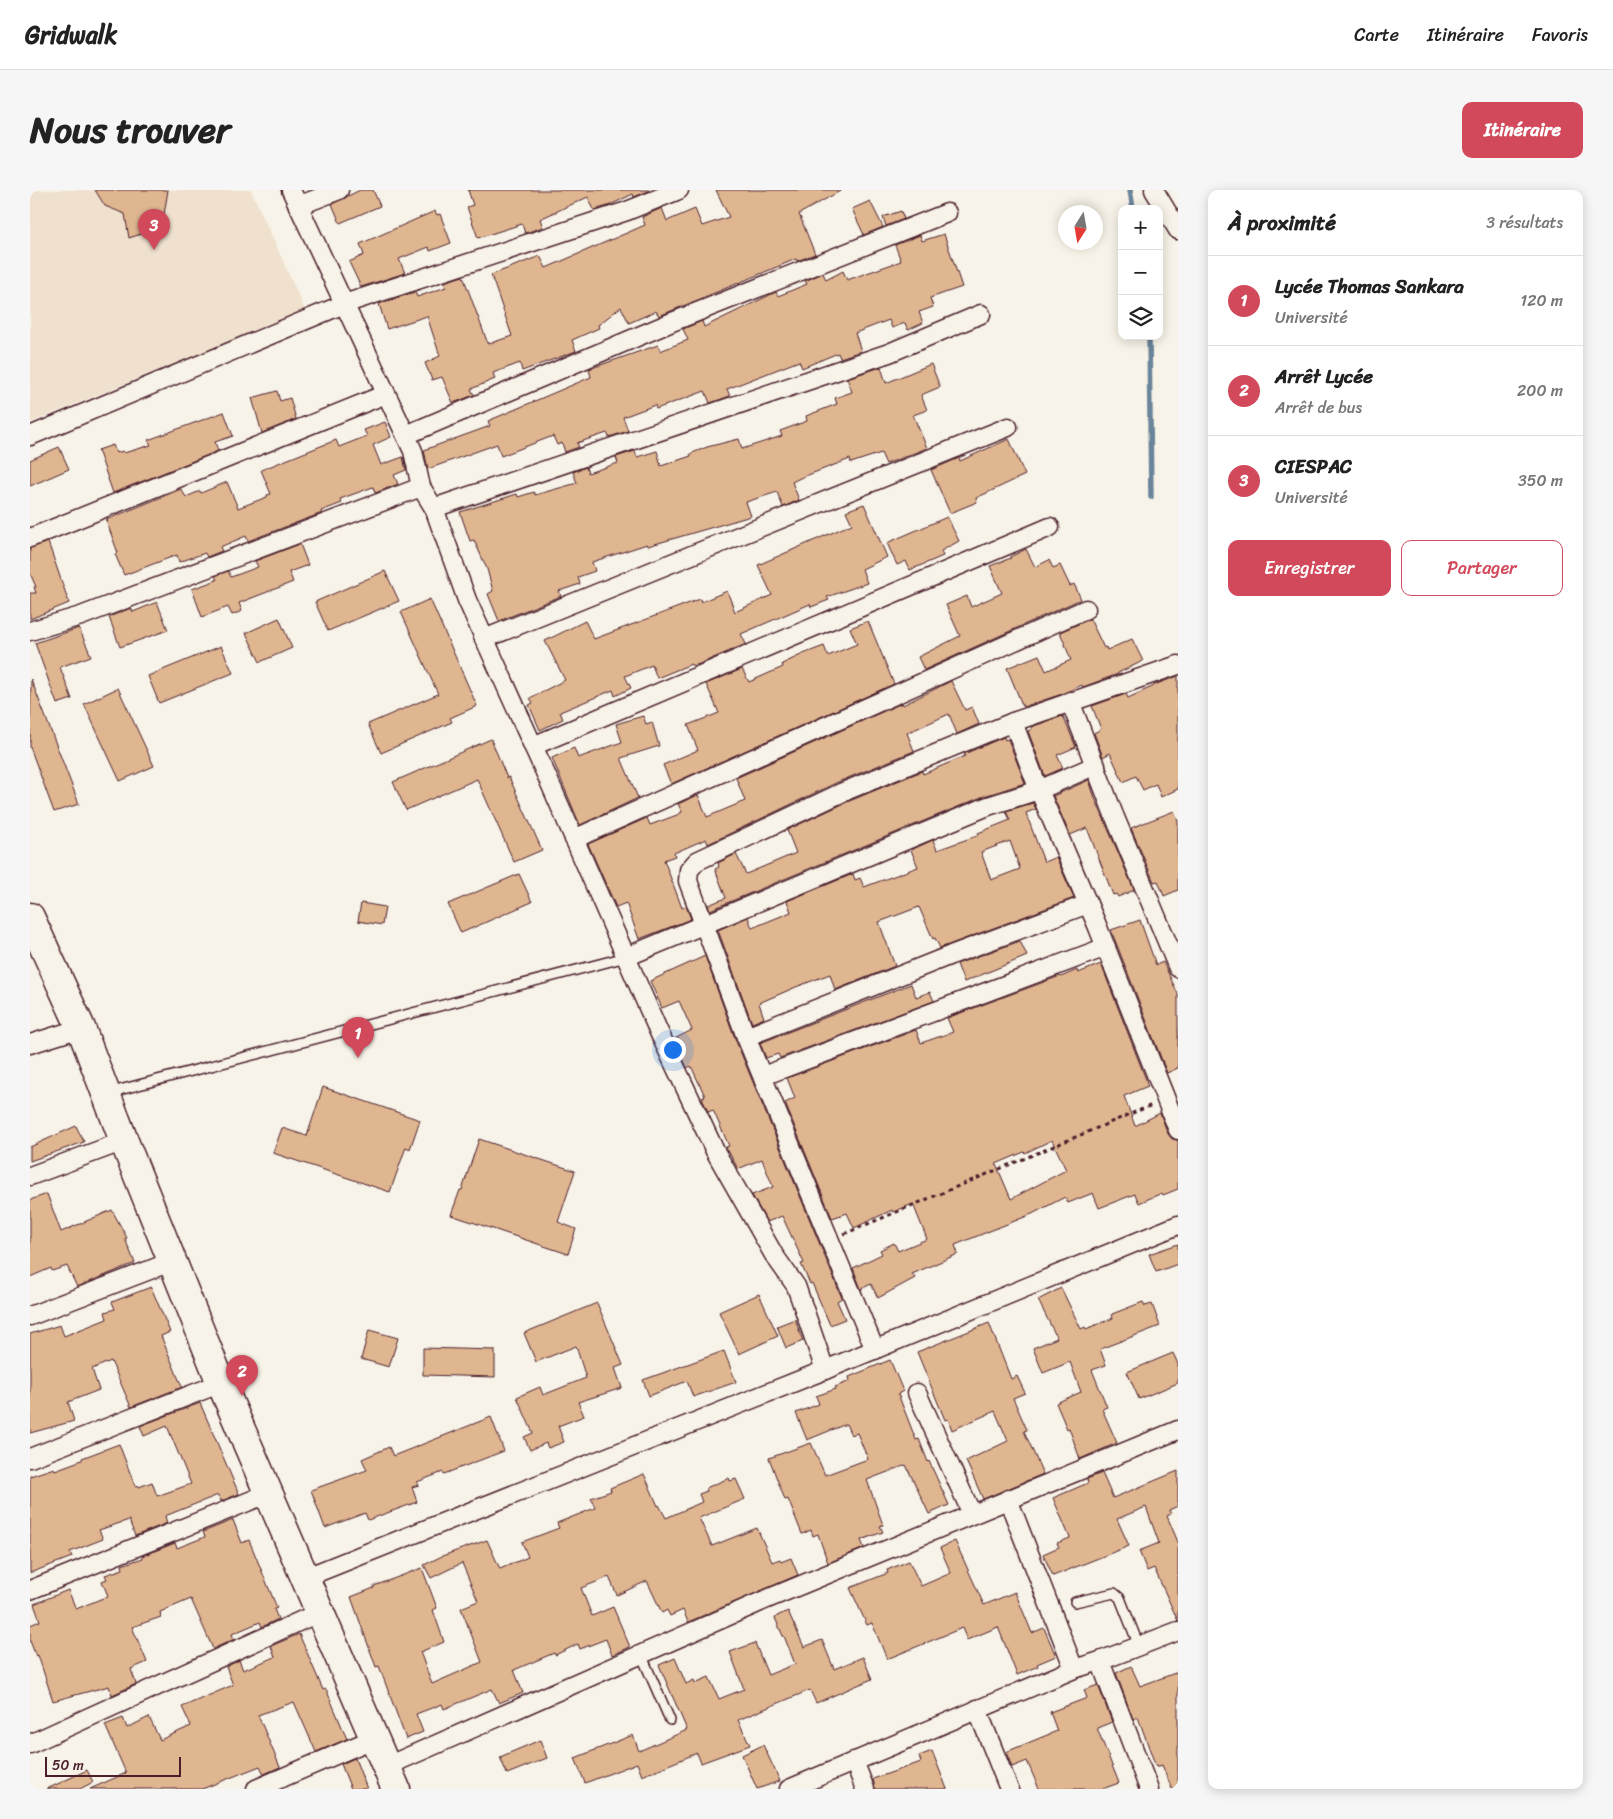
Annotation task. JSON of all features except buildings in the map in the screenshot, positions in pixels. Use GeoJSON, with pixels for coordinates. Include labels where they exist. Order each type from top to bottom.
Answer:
{"type":"FeatureCollection","features":[{"type":"Feature","properties":{"kind":"highway"},"geometry":{"type":"LineString","coordinates":[[30,917],[81,1028],[124,1142],[220,1383],[392,1778]]}},
{"type":"Feature","properties":{"kind":"street"},"geometry":{"type":"LineString","coordinates":[[338,190],[295,198],[413,451],[421,488],[434,508],[467,600],[626,957],[715,1152],[774,1255],[796,1286],[825,1370]]}},
{"type":"Feature","properties":{"kind":"street"},"geometry":{"type":"LineString","coordinates":[[30,436],[344,304],[627,211],[679,190]]}},
{"type":"Feature","properties":{"kind":"street"},"geometry":{"type":"LineString","coordinates":[[1154,190],[1178,230]]}},
{"type":"Feature","properties":{"kind":"street"},"geometry":{"type":"LineString","coordinates":[[406,435],[672,322],[947,213]]}},
{"type":"Feature","properties":{"kind":"street"},"geometry":{"type":"LineString","coordinates":[[434,508],[889,353],[981,314]]}},
{"type":"Feature","properties":{"kind":"street"},"geometry":{"type":"LineString","coordinates":[[30,538],[386,394]]}},
{"type":"Feature","properties":{"kind":"street"},"geometry":{"type":"LineString","coordinates":[[484,639],[1008,427]]}},
{"type":"Feature","properties":{"kind":"street"},"geometry":{"type":"LineString","coordinates":[[30,631],[82,616],[421,488]]}},
{"type":"Feature","properties":{"kind":"street"},"geometry":{"type":"LineString","coordinates":[[533,746],[1050,527]]}},
{"type":"Feature","properties":{"kind":"street"},"geometry":{"type":"LineString","coordinates":[[574,839],[1086,609]]}},
{"type":"Feature","properties":{"kind":"street"},"geometry":{"type":"LineString","coordinates":[[875,1350],[746,1037],[703,925],[688,881],[689,870],[697,862],[843,792],[1013,722],[1178,665]]}},
{"type":"Feature","properties":{"kind":"street"},"geometry":{"type":"LineString","coordinates":[[1070,701],[1114,815],[1178,968]]}},
{"type":"Feature","properties":{"kind":"street"},"geometry":{"type":"LineString","coordinates":[[1013,722],[1039,790],[1106,947],[1178,1130]]}},
{"type":"Feature","properties":{"kind":"street"},"geometry":{"type":"LineString","coordinates":[[626,957],[988,806],[1039,790],[1096,765]]}},
{"type":"Feature","properties":{"kind":"street"},"geometry":{"type":"LineString","coordinates":[[746,1037],[951,955],[1088,904]]}},
{"type":"Feature","properties":{"kind":"street"},"geometry":{"type":"LineString","coordinates":[[763,1076],[1106,947]]}},
{"type":"Feature","properties":{"kind":"street"},"geometry":{"type":"LineString","coordinates":[[30,1044],[81,1028]]}},
{"type":"Feature","properties":{"kind":"street"},"geometry":{"type":"LineString","coordinates":[[30,1176],[124,1142]]}},
{"type":"Feature","properties":{"kind":"street"},"geometry":{"type":"LineString","coordinates":[[304,1578],[875,1350],[1178,1225]]}},
{"type":"Feature","properties":{"kind":"street"},"geometry":{"type":"LineString","coordinates":[[30,1316],[172,1261]]}},
{"type":"Feature","properties":{"kind":"street"},"geometry":{"type":"LineString","coordinates":[[30,1458],[220,1383]]}},
{"type":"Feature","properties":{"kind":"street"},"geometry":{"type":"LineString","coordinates":[[917,1393],[972,1514]]}},
{"type":"Feature","properties":{"kind":"street"},"geometry":{"type":"LineString","coordinates":[[392,1778],[641,1654],[767,1599],[1178,1430]]}},
{"type":"Feature","properties":{"kind":"street"},"geometry":{"type":"LineString","coordinates":[[30,1590],[267,1494]]}},
{"type":"Feature","properties":{"kind":"street"},"geometry":{"type":"LineString","coordinates":[[1008,1499],[1074,1669]]}},
{"type":"Feature","properties":{"kind":"street"},"geometry":{"type":"LineString","coordinates":[[30,1744],[320,1612]]}},
{"type":"Feature","properties":{"kind":"street"},"geometry":{"type":"LineString","coordinates":[[789,1789],[1074,1669],[1178,1631]]}},
{"type":"Feature","properties":{"kind":"street"},"geometry":{"type":"LineString","coordinates":[[1100,1661],[1149,1789]]}},
{"type":"Feature","properties":{"kind":"street"},"geometry":{"type":"LineString","coordinates":[[977,1709],[1009,1789]]}},
{"type":"Feature","properties":{"kind":"street"},"geometry":{"type":"LineString","coordinates":[[256,1789],[374,1738]]}},
{"type":"Feature","properties":{"kind":"street"},"geometry":{"type":"LineString","coordinates":[[854,1761],[865,1789]]}},
{"type":"Feature","properties":{"kind":"lane"},"geometry":{"type":"LineString","coordinates":[[106,1093],[626,957]]}},
{"type":"Feature","properties":{"kind":"lane"},"geometry":{"type":"LineString","coordinates":[[1075,1602],[1114,1593],[1120,1598],[1138,1646]]}},
{"type":"Feature","properties":{"kind":"lane"},"geometry":{"type":"LineString","coordinates":[[641,1654],[670,1720]]}},
{"type":"Feature","properties":{"kind":"path"},"geometry":{"type":"LineString","coordinates":[[831,1240],[1166,1099]]}},
{"type":"Feature","properties":{"kind":"shaded area"},"geometry":{"type":"Polygon","coordinates":[[[30,190],[251,190],[305,310],[30,423],[30,190]]]}},
{"type":"Feature","properties":{"kind":"waterway"},"geometry":{"type":"LineString","coordinates":[[1130,190],[1132,205]]}},
{"type":"Feature","properties":{"kind":"waterway"},"geometry":{"type":"LineString","coordinates":[[1149,340],[1151,497]]}},
{"type":"Feature","properties":{"kind":"place","name":"CIESPAC"},"geometry":{"type":"Point","coordinates":[154,250]}},
{"type":"Feature","properties":{"kind":"place","name":"Lycée Thomas Sankara"},"geometry":{"type":"Point","coordinates":[358,1058]}},
{"type":"Feature","properties":{"kind":"place","name":"Arrêt Lycée"},"geometry":{"type":"Point","coordinates":[242,1396]}}]}
